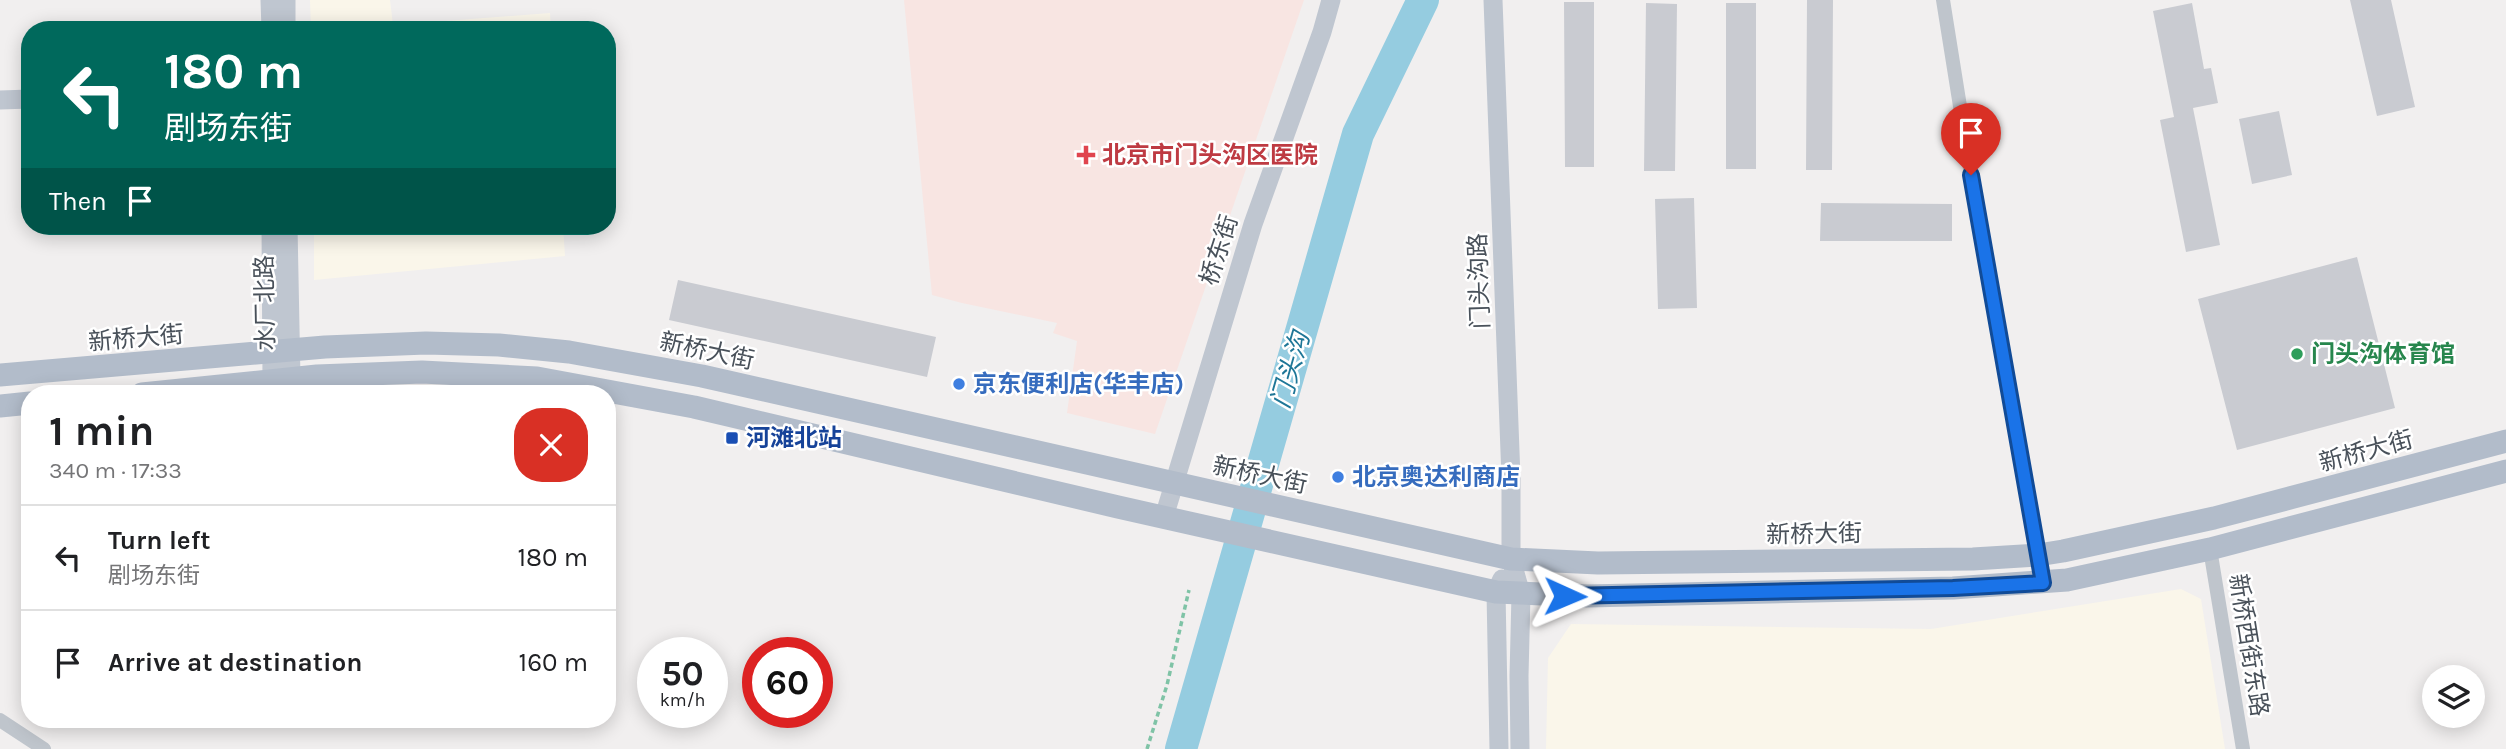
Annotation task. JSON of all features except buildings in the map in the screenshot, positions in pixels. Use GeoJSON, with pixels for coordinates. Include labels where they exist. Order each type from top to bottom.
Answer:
{"type":"FeatureCollection","features":[{"type":"Feature","properties":{"kind":"main road","name":"新桥大街"},"geometry":{"type":"LineString","coordinates":[[0,375],[325,348],[426,343],[499,345],[569,352],[702,376],[1511,559],[1639,563],[1973,559],[2038,555],[2214,518],[2506,441]]}},
{"type":"Feature","properties":{"kind":"main road"},"geometry":{"type":"LineString","coordinates":[[231,385],[422,372],[537,378],[577,385]]}},
{"type":"Feature","properties":{"kind":"main road"},"geometry":{"type":"LineString","coordinates":[[616,392],[694,407],[1315,552],[1496,592],[1521,594],[1587,596],[1926,589],[2043,583],[2210,548],[2506,471]]}},
{"type":"Feature","properties":{"kind":"main road"},"geometry":{"type":"LineString","coordinates":[[0,406],[21,404]]}},
{"type":"Feature","properties":{"kind":"street"},"geometry":{"type":"LineString","coordinates":[[271,0],[271,21]]}},
{"type":"Feature","properties":{"kind":"street"},"geometry":{"type":"LineString","coordinates":[[286,0],[286,21]]}},
{"type":"Feature","properties":{"kind":"street","name":"桥东街"},"geometry":{"type":"LineString","coordinates":[[1164,517],[1249,237],[1331,0]]}},
{"type":"Feature","properties":{"kind":"street","name":"门头沟路"},"geometry":{"type":"LineString","coordinates":[[1493,0],[1511,478],[1511,559],[1521,594],[1520,749]]}},
{"type":"Feature","properties":{"kind":"street"},"geometry":{"type":"LineString","coordinates":[[1943,0],[2043,583]]}},
{"type":"Feature","properties":{"kind":"street"},"geometry":{"type":"LineString","coordinates":[[0,100],[21,99]]}},
{"type":"Feature","properties":{"kind":"street"},"geometry":{"type":"LineString","coordinates":[[272,235],[280,353]]}},
{"type":"Feature","properties":{"kind":"street","name":"水厂北路"},"geometry":{"type":"LineString","coordinates":[[281,380],[280,353],[287,235]]}},
{"type":"Feature","properties":{"kind":"street","name":"新桥西街东路"},"geometry":{"type":"LineString","coordinates":[[2210,548],[2243,749]]}},
{"type":"Feature","properties":{"kind":"street","name":"门头沟路"},"geometry":{"type":"LineString","coordinates":[[1499,749],[1496,592],[1511,559]]}},
{"type":"Feature","properties":{"kind":"street"},"geometry":{"type":"LineString","coordinates":[[0,720],[44,749]]}},
{"type":"Feature","properties":{"kind":"path"},"geometry":{"type":"LineString","coordinates":[[1147,749],[1167,684],[1189,590]]}},
{"type":"Feature","properties":{"kind":"shaded area"},"geometry":{"type":"Polygon","coordinates":[[[310,0],[390,0],[393,21],[311,21],[310,0]]]}},
{"type":"Feature","properties":{"kind":"shaded area","name":"北京市门头沟区医院"},"geometry":{"type":"Polygon","coordinates":[[[904,0],[1304,0],[1155,434],[1067,413],[1077,341],[1053,333],[1057,323],[932,295],[904,0]]]}},
{"type":"Feature","properties":{"kind":"shaded area"},"geometry":{"type":"Polygon","coordinates":[[[550,13],[550,21],[445,21],[550,13]]]}},
{"type":"Feature","properties":{"kind":"shaded area"},"geometry":{"type":"Polygon","coordinates":[[[314,235],[564,235],[565,256],[314,280],[314,235]]]}},
{"type":"Feature","properties":{"kind":"shaded area"},"geometry":{"type":"Polygon","coordinates":[[[2181,589],[2201,599],[2225,749],[1546,749],[1548,658],[1571,624],[1931,629],[2181,589]]]}},
{"type":"Feature","properties":{"kind":"waterway","name":"门头沟"},"geometry":{"type":"LineString","coordinates":[[1181,749],[1358,134],[1423,0]]}},
{"type":"Feature","properties":{"kind":"place","name":"北京市门头沟区医院"},"geometry":{"type":"Point","coordinates":[1086,155]}},
{"type":"Feature","properties":{"kind":"place","name":"门头沟体育馆"},"geometry":{"type":"Point","coordinates":[2297,354]}},
{"type":"Feature","properties":{"kind":"place","name":"京东便利店(华丰店)"},"geometry":{"type":"Point","coordinates":[959,384]}},
{"type":"Feature","properties":{"kind":"place","name":"河滩北站"},"geometry":{"type":"Point","coordinates":[732,438]}},
{"type":"Feature","properties":{"kind":"place","name":"北京奥达利商店"},"geometry":{"type":"Point","coordinates":[1338,477]}},
{"type":"Feature","properties":{"kind":"route"},"geometry":{"type":"LineString","coordinates":[[1565,596],[1953,588],[2043,583],[1971,175]]}}]}
